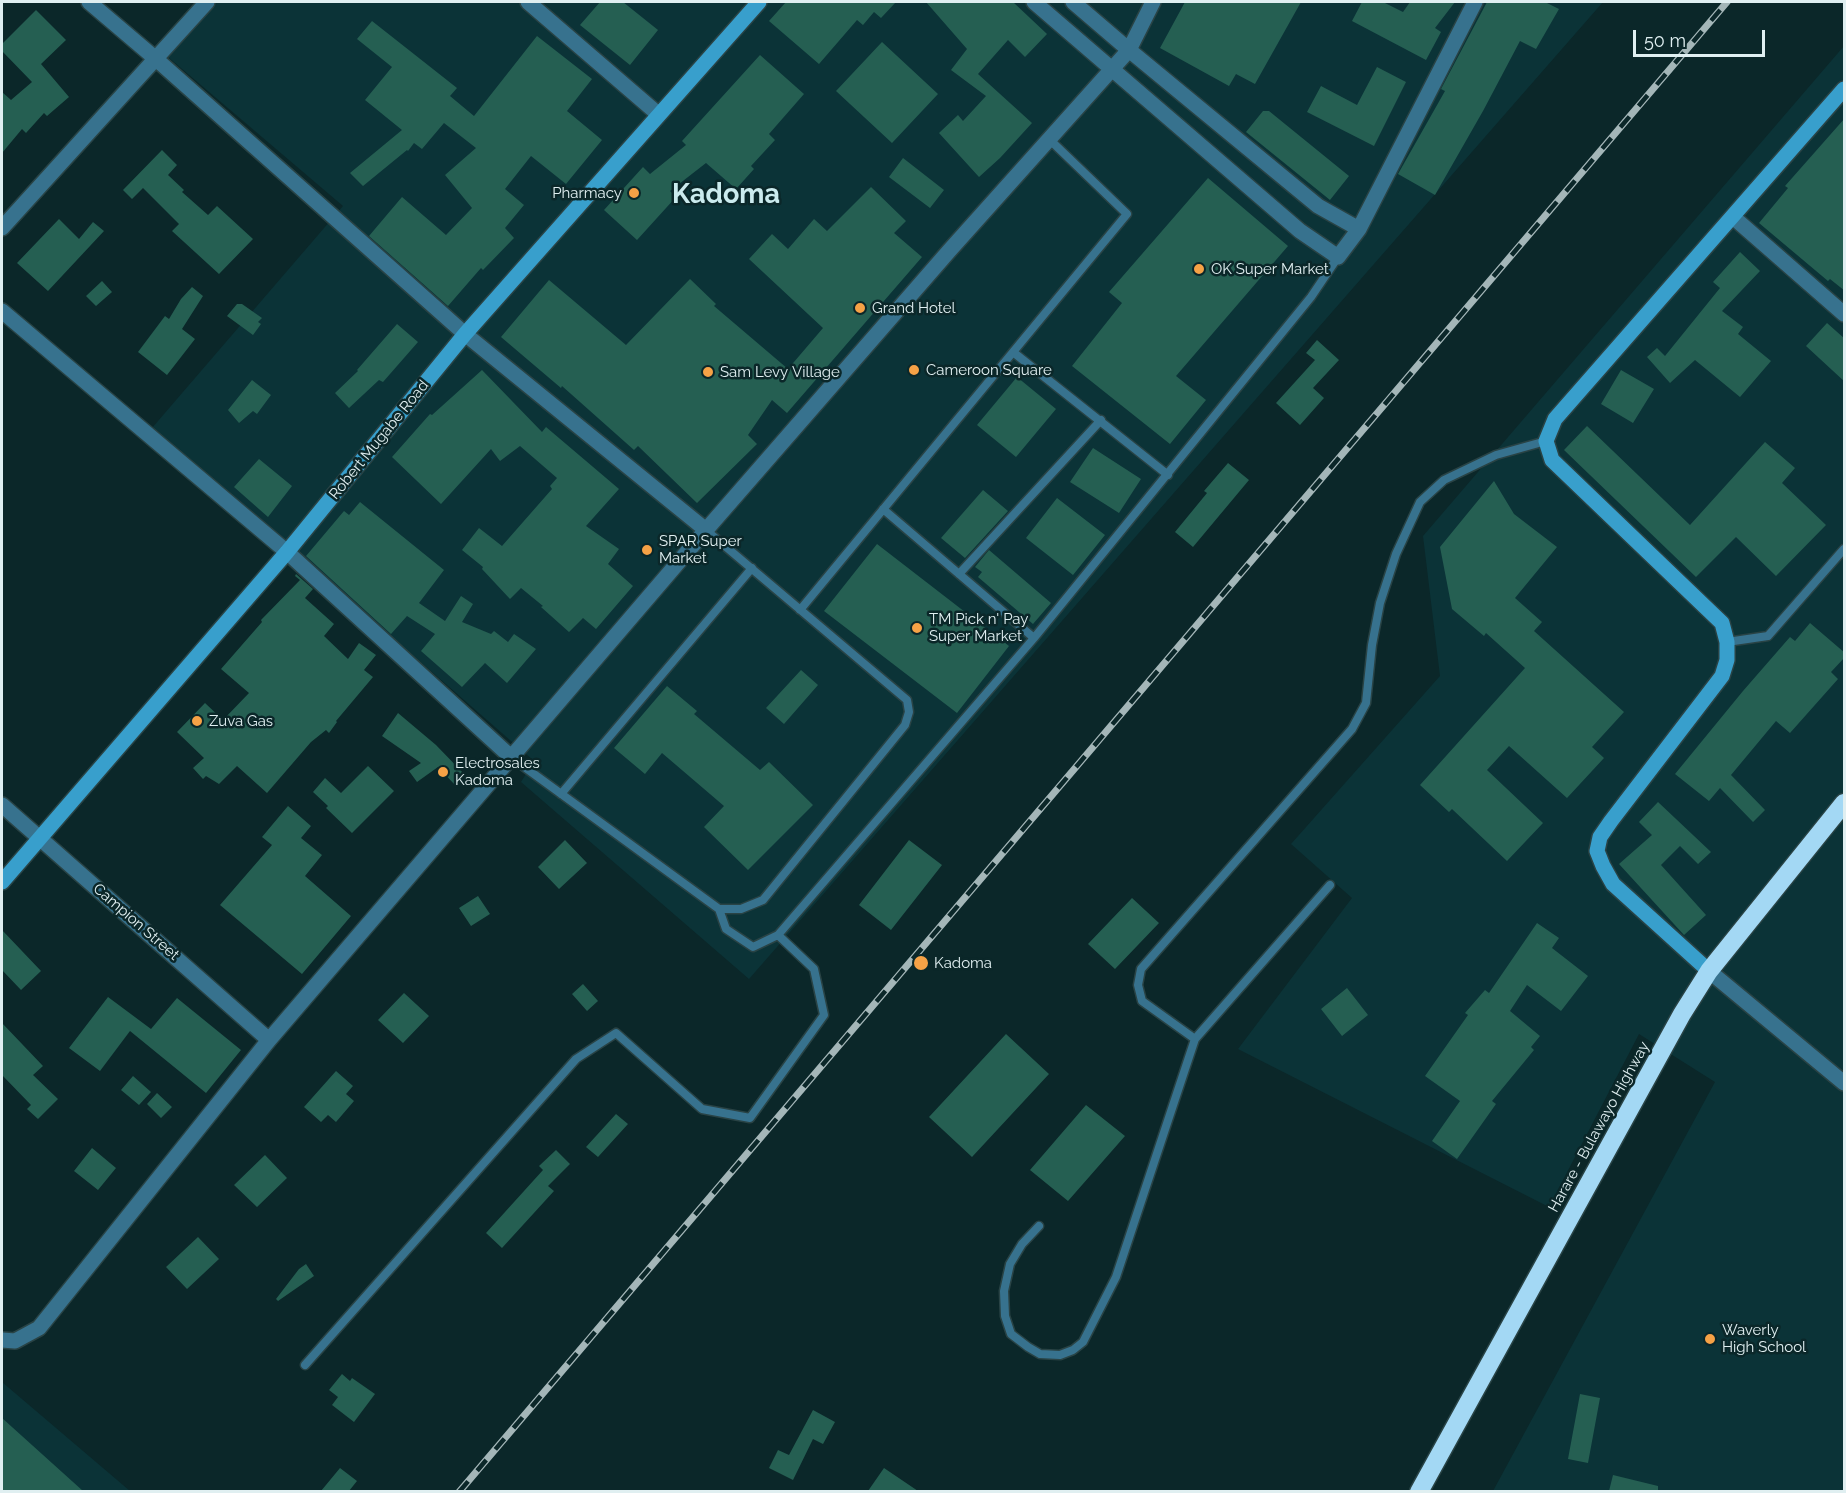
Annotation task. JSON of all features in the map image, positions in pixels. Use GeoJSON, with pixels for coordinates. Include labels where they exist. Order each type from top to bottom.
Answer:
{"type":"FeatureCollection","features":[{"type":"Feature","properties":{"kind":"highway","name":"Harare - Bulawayo Highway"},"geometry":{"type":"LineString","coordinates":[[1419,1491],[1676,1024],[1709,971],[1845,803]]}},
{"type":"Feature","properties":{"kind":"street"},"geometry":{"type":"LineString","coordinates":[[89,2],[465,334],[706,530]]}},
{"type":"Feature","properties":{"kind":"street"},"geometry":{"type":"LineString","coordinates":[[2,228],[207,2]]}},
{"type":"Feature","properties":{"kind":"street"},"geometry":{"type":"LineString","coordinates":[[528,2],[658,114]]}},
{"type":"Feature","properties":{"kind":"street","name":"Robert Mugabe Road"},"geometry":{"type":"LineString","coordinates":[[2,882],[287,552],[465,334],[759,2]]}},
{"type":"Feature","properties":{"kind":"street"},"geometry":{"type":"LineString","coordinates":[[1034,2],[1300,231],[1338,257],[1359,229],[1475,2]]}},
{"type":"Feature","properties":{"kind":"street"},"geometry":{"type":"LineString","coordinates":[[1074,2],[1128,51],[1318,206],[1359,229]]}},
{"type":"Feature","properties":{"kind":"street"},"geometry":{"type":"LineString","coordinates":[[8,1341],[39,1328],[269,1040],[706,530],[1113,69],[1128,51],[1153,2]]}},
{"type":"Feature","properties":{"kind":"street"},"geometry":{"type":"LineString","coordinates":[[1845,89],[1555,419],[1546,441],[1552,460],[1722,623],[1727,642],[1727,660],[1722,676],[1600,837],[1597,851],[1603,866],[1613,884],[1709,971],[1845,1083]]}},
{"type":"Feature","properties":{"kind":"street"},"geometry":{"type":"LineString","coordinates":[[1733,217],[1845,314]]}},
{"type":"Feature","properties":{"kind":"street"},"geometry":{"type":"LineString","coordinates":[[2,312],[287,552],[512,758]]}},
{"type":"Feature","properties":{"kind":"street","name":"Campion Street"},"geometry":{"type":"LineString","coordinates":[[2,805],[269,1040]]}},
{"type":"Feature","properties":{"kind":"lane"},"geometry":{"type":"LineString","coordinates":[[801,609],[1127,214],[1049,139]]}},
{"type":"Feature","properties":{"kind":"lane"},"geometry":{"type":"LineString","coordinates":[[512,758],[719,909],[726,928],[753,947],[778,935],[1034,638],[1311,297],[1338,257]]}},
{"type":"Feature","properties":{"kind":"lane"},"geometry":{"type":"LineString","coordinates":[[1013,351],[1168,475]]}},
{"type":"Feature","properties":{"kind":"lane"},"geometry":{"type":"LineString","coordinates":[[959,574],[1101,420]]}},
{"type":"Feature","properties":{"kind":"lane"},"geometry":{"type":"LineString","coordinates":[[1195,1039],[1142,1001],[1138,985],[1141,969],[1352,729],[1366,704],[1372,645],[1380,603],[1396,554],[1420,502],[1444,480],[1496,455],[1546,441]]}},
{"type":"Feature","properties":{"kind":"lane"},"geometry":{"type":"LineString","coordinates":[[883,509],[1034,638]]}},
{"type":"Feature","properties":{"kind":"lane"},"geometry":{"type":"LineString","coordinates":[[706,530],[907,700],[909,712],[905,725],[763,900],[741,909],[719,909]]}},
{"type":"Feature","properties":{"kind":"lane"},"geometry":{"type":"LineString","coordinates":[[1727,642],[1768,636],[1845,549]]}},
{"type":"Feature","properties":{"kind":"lane"},"geometry":{"type":"LineString","coordinates":[[561,794],[752,568]]}},
{"type":"Feature","properties":{"kind":"lane"},"geometry":{"type":"LineString","coordinates":[[1039,1226],[1022,1244],[1010,1264],[1004,1291],[1005,1316],[1011,1334],[1028,1347],[1040,1354],[1060,1355],[1073,1350],[1083,1342],[1116,1277],[1195,1039],[1330,885]]}},
{"type":"Feature","properties":{"kind":"lane"},"geometry":{"type":"LineString","coordinates":[[305,1365],[576,1059],[616,1033],[702,1109],[750,1118],[824,1015],[814,969],[778,935]]}},
{"type":"Feature","properties":{"kind":"shaded area"},"geometry":{"type":"Polygon","coordinates":[[[217,2],[1603,2],[749,979],[521,782],[534,761],[152,428],[343,206],[168,57],[217,2]]]}},
{"type":"Feature","properties":{"kind":"shaded area"},"geometry":{"type":"Polygon","coordinates":[[[1844,46],[1844,1491],[1493,1491],[1715,1082],[1639,1034],[1549,1207],[1238,1049],[1352,898],[1291,844],[1440,676],[1423,536],[1844,46]]]}},
{"type":"Feature","properties":{"kind":"shaded area"},"geometry":{"type":"Polygon","coordinates":[[[2,1382],[130,1491],[2,1491],[2,1382]]]}},
{"type":"Feature","properties":{"kind":"building"},"geometry":{"type":"Polygon","coordinates":[[[600,2],[623,2],[658,30],[630,65],[580,25],[600,2]]]}},
{"type":"Feature","properties":{"kind":"building"},"geometry":{"type":"Polygon","coordinates":[[[786,2],[896,2],[881,18],[874,12],[863,25],[857,20],[819,64],[769,21],[786,2]]]}},
{"type":"Feature","properties":{"kind":"building"},"geometry":{"type":"Polygon","coordinates":[[[926,2],[1013,2],[1047,34],[1025,57],[1008,40],[978,74],[1032,123],[979,177],[939,133],[958,115],[963,121],[986,96],[951,70],[967,49],[926,2]]]}},
{"type":"Feature","properties":{"kind":"building"},"geometry":{"type":"Polygon","coordinates":[[[1185,2],[1301,2],[1255,84],[1236,74],[1229,86],[1160,48],[1185,2]]]}},
{"type":"Feature","properties":{"kind":"building"},"geometry":{"type":"Polygon","coordinates":[[[1362,2],[1383,2],[1403,12],[1410,2],[1455,2],[1435,28],[1441,32],[1426,60],[1352,21],[1362,2]]]}},
{"type":"Feature","properties":{"kind":"building"},"geometry":{"type":"Polygon","coordinates":[[[1487,2],[1545,2],[1559,9],[1536,49],[1520,41],[1435,195],[1398,174],[1445,91],[1441,89],[1487,2]]]}},
{"type":"Feature","properties":{"kind":"building"},"geometry":{"type":"Polygon","coordinates":[[[36,10],[66,40],[41,64],[69,97],[47,116],[44,113],[26,133],[22,129],[2,153],[2,92],[11,100],[32,82],[2,51],[2,44],[36,10]]]}},
{"type":"Feature","properties":{"kind":"building"},"geometry":{"type":"Polygon","coordinates":[[[372,21],[457,88],[450,96],[474,116],[537,36],[592,79],[567,111],[602,140],[566,184],[531,156],[505,189],[524,205],[505,228],[514,238],[483,270],[481,268],[448,306],[369,236],[402,197],[446,235],[472,208],[445,175],[476,148],[444,123],[422,149],[414,143],[408,151],[363,186],[350,173],[402,130],[365,100],[392,67],[357,39],[372,21]]]}},
{"type":"Feature","properties":{"kind":"building"},"geometry":{"type":"Polygon","coordinates":[[[882,42],[938,94],[892,143],[836,91],[882,42]]]}},
{"type":"Feature","properties":{"kind":"building"},"geometry":{"type":"Polygon","coordinates":[[[760,55],[804,94],[769,134],[775,140],[751,166],[754,169],[736,189],[706,163],[670,191],[676,197],[637,240],[604,210],[643,167],[650,174],[686,145],[682,141],[760,55]]]}},
{"type":"Feature","properties":{"kind":"building"},"geometry":{"type":"Polygon","coordinates":[[[1377,67],[1406,82],[1374,146],[1307,112],[1321,86],[1357,105],[1377,67]]]}},
{"type":"Feature","properties":{"kind":"building"},"geometry":{"type":"Polygon","coordinates":[[[1263,111],[1269,111],[1349,176],[1330,200],[1246,132],[1263,111]]]}},
{"type":"Feature","properties":{"kind":"building"},"geometry":{"type":"Polygon","coordinates":[[[1845,118],[1845,291],[1830,279],[1828,281],[1759,223],[1788,188],[1785,186],[1845,118]]]}},
{"type":"Feature","properties":{"kind":"building"},"geometry":{"type":"Polygon","coordinates":[[[162,150],[177,165],[168,175],[184,190],[182,192],[208,215],[217,206],[253,239],[219,274],[172,231],[179,224],[143,188],[132,199],[123,190],[162,150]]]}},
{"type":"Feature","properties":{"kind":"building"},"geometry":{"type":"Polygon","coordinates":[[[903,158],[944,190],[930,208],[889,177],[903,158]]]}},
{"type":"Feature","properties":{"kind":"building","name":"OK Super Market"},"geometry":{"type":"Polygon","coordinates":[[[1208,178],[1288,246],[1176,376],[1206,400],[1170,444],[1072,366],[1122,303],[1109,292],[1208,178]]]}},
{"type":"Feature","properties":{"kind":"building"},"geometry":{"type":"Polygon","coordinates":[[[871,187],[906,221],[894,233],[922,257],[787,413],[772,400],[748,435],[757,444],[697,503],[638,446],[634,450],[562,386],[561,388],[501,337],[549,280],[626,345],[690,279],[716,304],[714,306],[788,369],[823,328],[749,259],[772,234],[788,249],[814,219],[827,231],[871,187]]]}},
{"type":"Feature","properties":{"kind":"building"},"geometry":{"type":"Polygon","coordinates":[[[59,219],[79,239],[93,222],[104,231],[48,291],[17,263],[59,219]]]}},
{"type":"Feature","properties":{"kind":"building"},"geometry":{"type":"Polygon","coordinates":[[[1740,252],[1760,271],[1722,311],[1743,327],[1738,334],[1771,361],[1740,397],[1695,360],[1670,383],[1647,357],[1657,348],[1665,356],[1720,288],[1713,282],[1740,252]]]}},
{"type":"Feature","properties":{"kind":"building"},"geometry":{"type":"Polygon","coordinates":[[[102,281],[112,292],[96,306],[86,296],[102,281]]]}},
{"type":"Feature","properties":{"kind":"building"},"geometry":{"type":"Polygon","coordinates":[[[192,287],[203,296],[182,329],[195,339],[167,375],[138,352],[165,316],[169,319],[181,299],[192,287]]]}},
{"type":"Feature","properties":{"kind":"building"},"geometry":{"type":"Polygon","coordinates":[[[237,304],[242,304],[262,318],[258,322],[261,324],[253,335],[227,316],[237,304]]]}},
{"type":"Feature","properties":{"kind":"building"},"geometry":{"type":"Polygon","coordinates":[[[1827,323],[1845,339],[1845,382],[1806,346],[1827,323]]]}},
{"type":"Feature","properties":{"kind":"building"},"geometry":{"type":"Polygon","coordinates":[[[397,324],[418,342],[383,382],[379,380],[349,408],[335,393],[358,371],[397,324]]]}},
{"type":"Feature","properties":{"kind":"building"},"geometry":{"type":"Polygon","coordinates":[[[1317,340],[1339,360],[1313,388],[1324,398],[1300,425],[1276,403],[1315,360],[1306,353],[1317,340]]]}},
{"type":"Feature","properties":{"kind":"building"},"geometry":{"type":"Polygon","coordinates":[[[482,370],[542,432],[546,427],[619,489],[586,526],[619,549],[608,564],[633,586],[596,629],[583,618],[569,632],[521,588],[510,599],[482,569],[483,567],[462,550],[479,528],[502,546],[552,489],[550,486],[557,478],[520,446],[500,461],[491,449],[441,504],[392,457],[430,414],[432,415],[482,370]]]}},
{"type":"Feature","properties":{"kind":"building"},"geometry":{"type":"Polygon","coordinates":[[[1621,370],[1654,389],[1633,423],[1601,404],[1621,370]]]}},
{"type":"Feature","properties":{"kind":"building"},"geometry":{"type":"Polygon","coordinates":[[[1017,377],[1056,409],[1016,457],[977,425],[1017,377]]]}},
{"type":"Feature","properties":{"kind":"building"},"geometry":{"type":"Polygon","coordinates":[[[252,380],[271,395],[257,414],[253,411],[239,423],[228,410],[252,380]]]}},
{"type":"Feature","properties":{"kind":"building"},"geometry":{"type":"Polygon","coordinates":[[[1587,426],[1690,525],[1765,442],[1795,468],[1782,483],[1826,525],[1776,576],[1736,537],[1696,577],[1564,450],[1587,426]]]}},
{"type":"Feature","properties":{"kind":"building"},"geometry":{"type":"Polygon","coordinates":[[[1093,448],[1141,479],[1119,513],[1070,482],[1093,448]]]}},
{"type":"Feature","properties":{"kind":"building"},"geometry":{"type":"Polygon","coordinates":[[[259,459],[292,486],[268,517],[234,487],[259,459]]]}},
{"type":"Feature","properties":{"kind":"building"},"geometry":{"type":"Polygon","coordinates":[[[1228,463],[1249,480],[1193,547],[1175,532],[1207,493],[1204,491],[1228,463]]]}},
{"type":"Feature","properties":{"kind":"building"},"geometry":{"type":"Polygon","coordinates":[[[1494,481],[1514,514],[1557,547],[1515,598],[1542,622],[1534,631],[1624,712],[1592,747],[1604,758],[1567,798],[1509,746],[1487,770],[1543,823],[1507,861],[1452,809],[1449,812],[1420,785],[1525,668],[1486,633],[1484,636],[1452,609],[1440,547],[1494,481]]]}},
{"type":"Feature","properties":{"kind":"building"},"geometry":{"type":"Polygon","coordinates":[[[983,490],[1008,511],[965,558],[941,538],[983,490]]]}},
{"type":"Feature","properties":{"kind":"building"},"geometry":{"type":"Polygon","coordinates":[[[1057,498],[1105,535],[1073,575],[1026,538],[1057,498]]]}},
{"type":"Feature","properties":{"kind":"building"},"geometry":{"type":"Polygon","coordinates":[[[360,502],[444,570],[419,603],[445,621],[461,596],[473,604],[462,622],[491,634],[494,631],[508,642],[514,634],[536,649],[507,683],[485,663],[462,687],[421,651],[435,634],[407,616],[391,634],[306,556],[344,511],[349,515],[360,502]]]}},
{"type":"Feature","properties":{"kind":"building","name":"TM Pick n' Pay Super Market"},"geometry":{"type":"Polygon","coordinates":[[[877,544],[1009,646],[957,713],[824,611],[877,544]]]}},
{"type":"Feature","properties":{"kind":"building"},"geometry":{"type":"Polygon","coordinates":[[[989,550],[1051,603],[1033,624],[978,577],[982,572],[975,567],[989,550]]]}},
{"type":"Feature","properties":{"kind":"building"},"geometry":{"type":"Polygon","coordinates":[[[296,574],[313,589],[305,598],[334,624],[324,636],[348,659],[359,643],[376,655],[364,670],[373,677],[336,721],[329,733],[326,730],[311,742],[267,793],[237,766],[219,784],[206,776],[203,779],[193,768],[204,758],[177,732],[205,703],[223,720],[249,693],[221,669],[262,622],[261,620],[300,580],[295,576],[296,574]]]}},
{"type":"Feature","properties":{"kind":"building"},"geometry":{"type":"Polygon","coordinates":[[[1810,623],[1845,653],[1845,657],[1831,672],[1838,679],[1790,733],[1776,721],[1731,775],[1765,810],[1753,822],[1720,788],[1709,801],[1675,774],[1790,637],[1795,641],[1810,623]]]}},
{"type":"Feature","properties":{"kind":"building"},"geometry":{"type":"Polygon","coordinates":[[[801,670],[818,685],[784,724],[766,708],[801,670]]]}},
{"type":"Feature","properties":{"kind":"building"},"geometry":{"type":"Polygon","coordinates":[[[667,686],[697,711],[694,714],[760,770],[769,762],[813,805],[748,870],[704,827],[724,806],[662,753],[645,774],[614,748],[667,686]]]}},
{"type":"Feature","properties":{"kind":"building"},"geometry":{"type":"Polygon","coordinates":[[[398,713],[436,745],[465,775],[455,785],[438,767],[417,782],[409,771],[421,763],[382,736],[398,713]]]}},
{"type":"Feature","properties":{"kind":"building"},"geometry":{"type":"Polygon","coordinates":[[[368,766],[394,791],[352,833],[313,792],[325,778],[341,793],[368,766]]]}},
{"type":"Feature","properties":{"kind":"building"},"geometry":{"type":"Polygon","coordinates":[[[1658,802],[1711,852],[1698,864],[1680,846],[1661,865],[1706,915],[1684,935],[1619,864],[1652,835],[1639,822],[1658,802]]]}},
{"type":"Feature","properties":{"kind":"building"},"geometry":{"type":"Polygon","coordinates":[[[288,806],[311,826],[301,838],[322,855],[305,876],[351,916],[302,974],[220,905],[272,845],[262,837],[288,806]]]}},
{"type":"Feature","properties":{"kind":"building"},"geometry":{"type":"Polygon","coordinates":[[[565,840],[587,863],[559,889],[538,867],[565,840]]]}},
{"type":"Feature","properties":{"kind":"building"},"geometry":{"type":"Polygon","coordinates":[[[909,840],[942,865],[891,930],[859,905],[909,840]]]}},
{"type":"Feature","properties":{"kind":"building"},"geometry":{"type":"Polygon","coordinates":[[[478,896],[490,914],[471,926],[459,908],[478,896]]]}},
{"type":"Feature","properties":{"kind":"building"},"geometry":{"type":"Polygon","coordinates":[[[1132,898],[1159,923],[1115,969],[1088,944],[1132,898]]]}},
{"type":"Feature","properties":{"kind":"building"},"geometry":{"type":"Polygon","coordinates":[[[1537,923],[1559,938],[1552,948],[1588,976],[1561,1011],[1527,985],[1510,1011],[1540,1036],[1531,1047],[1534,1050],[1492,1101],[1496,1104],[1457,1159],[1432,1141],[1460,1101],[1425,1076],[1468,1015],[1465,1013],[1485,990],[1489,993],[1537,923]]]}},
{"type":"Feature","properties":{"kind":"building"},"geometry":{"type":"Polygon","coordinates":[[[2,930],[41,971],[21,990],[2,970],[2,930]]]}},
{"type":"Feature","properties":{"kind":"building"},"geometry":{"type":"Polygon","coordinates":[[[583,984],[598,1001],[587,1011],[572,994],[583,984]]]}},
{"type":"Feature","properties":{"kind":"building"},"geometry":{"type":"Polygon","coordinates":[[[1347,988],[1368,1015],[1342,1036],[1321,1009],[1347,988]]]}},
{"type":"Feature","properties":{"kind":"building"},"geometry":{"type":"Polygon","coordinates":[[[404,993],[429,1016],[403,1043],[378,1020],[404,993]]]}},
{"type":"Feature","properties":{"kind":"building"},"geometry":{"type":"Polygon","coordinates":[[[108,997],[151,1029],[177,998],[241,1050],[206,1093],[130,1031],[100,1071],[69,1048],[108,997]]]}},
{"type":"Feature","properties":{"kind":"building"},"geometry":{"type":"Polygon","coordinates":[[[2,1023],[43,1066],[33,1075],[58,1099],[38,1119],[27,1109],[31,1105],[2,1075],[2,1023]]]}},
{"type":"Feature","properties":{"kind":"building"},"geometry":{"type":"Polygon","coordinates":[[[1006,1034],[1049,1074],[972,1157],[929,1117],[1006,1034]]]}},
{"type":"Feature","properties":{"kind":"building"},"geometry":{"type":"Polygon","coordinates":[[[336,1071],[353,1086],[346,1094],[354,1101],[336,1122],[328,1115],[321,1122],[304,1107],[336,1071]]]}},
{"type":"Feature","properties":{"kind":"building"},"geometry":{"type":"Polygon","coordinates":[[[133,1076],[151,1092],[139,1105],[121,1090],[133,1076]]]}},
{"type":"Feature","properties":{"kind":"building"},"geometry":{"type":"Polygon","coordinates":[[[157,1093],[172,1107],[161,1118],[147,1104],[157,1093]]]}},
{"type":"Feature","properties":{"kind":"building"},"geometry":{"type":"Polygon","coordinates":[[[1086,1105],[1125,1136],[1068,1201],[1030,1170],[1086,1105]]]}},
{"type":"Feature","properties":{"kind":"building"},"geometry":{"type":"Polygon","coordinates":[[[616,1114],[628,1124],[598,1157],[586,1147],[616,1114]]]}},
{"type":"Feature","properties":{"kind":"building"},"geometry":{"type":"Polygon","coordinates":[[[92,1148],[116,1168],[98,1190],[74,1171],[92,1148]]]}},
{"type":"Feature","properties":{"kind":"building"},"geometry":{"type":"Polygon","coordinates":[[[556,1150],[570,1164],[548,1186],[554,1191],[502,1248],[486,1233],[543,1170],[539,1166],[556,1150]]]}},
{"type":"Feature","properties":{"kind":"building"},"geometry":{"type":"Polygon","coordinates":[[[265,1155],[287,1178],[257,1207],[234,1185],[265,1155]]]}},
{"type":"Feature","properties":{"kind":"building"},"geometry":{"type":"Polygon","coordinates":[[[198,1237],[219,1259],[187,1289],[166,1267],[198,1237]]]}},
{"type":"Feature","properties":{"kind":"building"},"geometry":{"type":"Polygon","coordinates":[[[306,1264],[314,1276],[278,1301],[276,1299],[299,1269],[306,1264]]]}},
{"type":"Feature","properties":{"kind":"building"},"geometry":{"type":"Polygon","coordinates":[[[342,1374],[350,1381],[352,1378],[375,1394],[354,1422],[332,1405],[338,1397],[329,1390],[342,1374]]]}},
{"type":"Feature","properties":{"kind":"building"},"geometry":{"type":"Polygon","coordinates":[[[1580,1394],[1600,1398],[1588,1463],[1568,1459],[1580,1394]]]}},
{"type":"Feature","properties":{"kind":"building"},"geometry":{"type":"Polygon","coordinates":[[[813,1410],[835,1422],[823,1444],[813,1439],[793,1480],[769,1468],[778,1450],[789,1455],[813,1410]]]}},
{"type":"Feature","properties":{"kind":"building"},"geometry":{"type":"Polygon","coordinates":[[[2,1418],[83,1491],[2,1491],[2,1418]]]}},
{"type":"Feature","properties":{"kind":"building"},"geometry":{"type":"Polygon","coordinates":[[[340,1468],[357,1481],[349,1491],[321,1491],[340,1468]]]}},
{"type":"Feature","properties":{"kind":"building"},"geometry":{"type":"Polygon","coordinates":[[[884,1468],[918,1491],[868,1491],[884,1468]]]}},
{"type":"Feature","properties":{"kind":"building"},"geometry":{"type":"Polygon","coordinates":[[[1613,1475],[1658,1486],[1658,1491],[1609,1491],[1613,1475]]]}},
{"type":"Feature","properties":{"kind":"railway"},"geometry":{"type":"LineString","coordinates":[[459,1492],[1727,2]]}},
{"type":"Feature","properties":{"kind":"place","name":"Pharmacy"},"geometry":{"type":"Point","coordinates":[634,193]}},
{"type":"Feature","properties":{"kind":"place","name":"OK Super Market"},"geometry":{"type":"Point","coordinates":[1199,269]}},
{"type":"Feature","properties":{"kind":"place","name":"Grand Hotel"},"geometry":{"type":"Point","coordinates":[860,308]}},
{"type":"Feature","properties":{"kind":"place","name":"Cameroon Square"},"geometry":{"type":"Point","coordinates":[914,370]}},
{"type":"Feature","properties":{"kind":"place","name":"Sam Levy Village"},"geometry":{"type":"Point","coordinates":[708,372]}},
{"type":"Feature","properties":{"kind":"place","name":"SPAR Super Market"},"geometry":{"type":"Point","coordinates":[647,550]}},
{"type":"Feature","properties":{"kind":"place","name":"TM Pick n' Pay Super Market"},"geometry":{"type":"Point","coordinates":[917,628]}},
{"type":"Feature","properties":{"kind":"place","name":"Zuva Gas"},"geometry":{"type":"Point","coordinates":[197,721]}},
{"type":"Feature","properties":{"kind":"place","name":"Electrosales Kadoma"},"geometry":{"type":"Point","coordinates":[443,772]}},
{"type":"Feature","properties":{"kind":"place","name":"Kadoma"},"geometry":{"type":"Point","coordinates":[921,963]}},
{"type":"Feature","properties":{"kind":"place","name":"Waverly High School"},"geometry":{"type":"Point","coordinates":[1710,1339]}},
{"type":"Feature","properties":{"kind":"district","name":"Kadoma"},"geometry":{"type":"Point","coordinates":[726,195]}}]}
